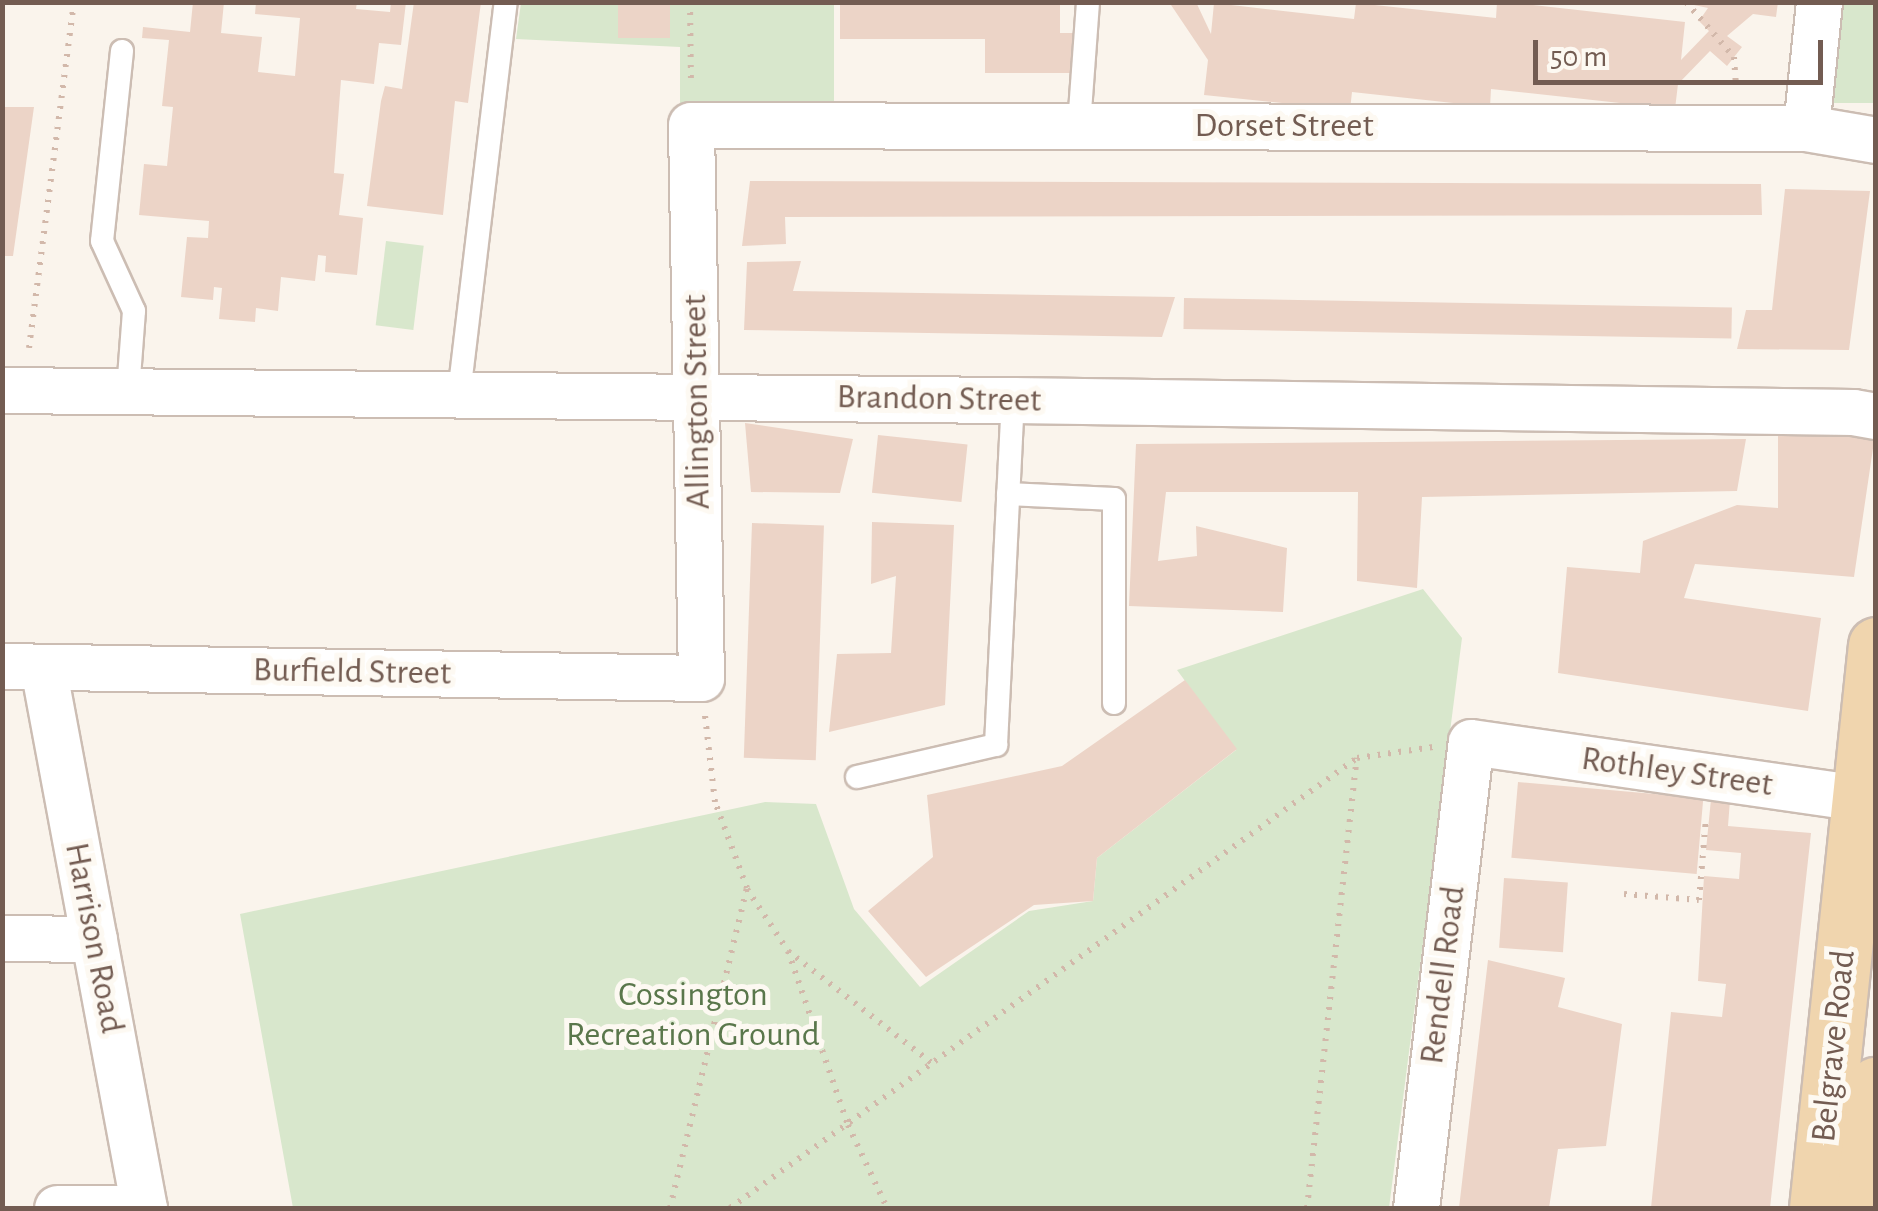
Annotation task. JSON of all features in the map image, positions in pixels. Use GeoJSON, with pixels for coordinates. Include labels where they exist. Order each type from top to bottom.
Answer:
{"type":"FeatureCollection","features":[{"type":"Feature","properties":{"kind":"main road","name":"Belgrave Road"},"geometry":{"type":"LineString","coordinates":[[1863,1208],[1867,807],[1876,645]]}},
{"type":"Feature","properties":{"kind":"main road","name":"Belgrave Road"},"geometry":{"type":"LineString","coordinates":[[1817,1208],[1864,1090]]}},
{"type":"Feature","properties":{"kind":"street"},"geometry":{"type":"LineString","coordinates":[[1806,128],[1818,2]]}},
{"type":"Feature","properties":{"kind":"street","name":"Dorset Street"},"geometry":{"type":"LineString","coordinates":[[691,125],[1806,128],[1876,140]]}},
{"type":"Feature","properties":{"kind":"street","name":"Allington Street"},"geometry":{"type":"LineString","coordinates":[[691,125],[701,678]]}},
{"type":"Feature","properties":{"kind":"street","name":"Brandon Street"},"geometry":{"type":"LineString","coordinates":[[13,390],[1012,400],[1834,412],[1876,416]]}},
{"type":"Feature","properties":{"kind":"street","name":"Burfield Street"},"geometry":{"type":"LineString","coordinates":[[23,666],[701,678]]}},
{"type":"Feature","properties":{"kind":"street","name":"Harrison Road"},"geometry":{"type":"LineString","coordinates":[[23,666],[94,939],[144,1208]]}},
{"type":"Feature","properties":{"kind":"street","name":"Rothley Street"},"geometry":{"type":"LineString","coordinates":[[1471,742],[1710,776],[1867,807]]}},
{"type":"Feature","properties":{"kind":"street","name":"Rendell Road"},"geometry":{"type":"LineString","coordinates":[[1416,1208],[1471,742]]}},
{"type":"Feature","properties":{"kind":"street"},"geometry":{"type":"LineString","coordinates":[[2,938],[94,939]]}},
{"type":"Feature","properties":{"kind":"street"},"geometry":{"type":"LineString","coordinates":[[57,1208],[144,1208]]}},
{"type":"Feature","properties":{"kind":"lane"},"geometry":{"type":"LineString","coordinates":[[459,394],[506,2]]}},
{"type":"Feature","properties":{"kind":"lane"},"geometry":{"type":"LineString","coordinates":[[1079,125],[1088,2]]}},
{"type":"Feature","properties":{"kind":"lane"},"geometry":{"type":"LineString","coordinates":[[122,51],[102,241],[134,312],[128,391]]}},
{"type":"Feature","properties":{"kind":"lane"},"geometry":{"type":"LineString","coordinates":[[857,777],[996,745],[1012,400]]}},
{"type":"Feature","properties":{"kind":"lane"},"geometry":{"type":"LineString","coordinates":[[1008,494],[1114,499],[1114,703]]}},
{"type":"Feature","properties":{"kind":"path"},"geometry":{"type":"LineString","coordinates":[[13,390],[74,2]]}},
{"type":"Feature","properties":{"kind":"path"},"geometry":{"type":"LineString","coordinates":[[690,2],[691,125]]}},
{"type":"Feature","properties":{"kind":"path"},"geometry":{"type":"LineString","coordinates":[[1686,2],[1734,57],[1738,70],[1732,128]]}},
{"type":"Feature","properties":{"kind":"path"},"geometry":{"type":"LineString","coordinates":[[701,678],[715,802],[747,888],[788,951],[848,1124],[887,1208]]}},
{"type":"Feature","properties":{"kind":"path"},"geometry":{"type":"LineString","coordinates":[[730,1208],[1357,758],[1471,742]]}},
{"type":"Feature","properties":{"kind":"path"},"geometry":{"type":"LineString","coordinates":[[1307,1208],[1357,758]]}},
{"type":"Feature","properties":{"kind":"path"},"geometry":{"type":"LineString","coordinates":[[1624,894],[1700,900],[1710,776]]}},
{"type":"Feature","properties":{"kind":"path"},"geometry":{"type":"LineString","coordinates":[[670,1208],[747,888]]}},
{"type":"Feature","properties":{"kind":"path"},"geometry":{"type":"LineString","coordinates":[[788,951],[933,1064]]}},
{"type":"Feature","properties":{"kind":"green space"},"geometry":{"type":"Polygon","coordinates":[[[521,3],[834,3],[834,105],[705,101],[680,104],[680,47],[516,39],[521,3]]]}},
{"type":"Feature","properties":{"kind":"green space"},"geometry":{"type":"Polygon","coordinates":[[[1835,3],[1875,3],[1875,103],[1825,103],[1835,3]]]}},
{"type":"Feature","properties":{"kind":"green space"},"geometry":{"type":"Polygon","coordinates":[[[386,241],[424,246],[413,330],[376,325],[386,241]]]}},
{"type":"Feature","properties":{"kind":"green space","name":"Cossington Recreation Ground"},"geometry":{"type":"Polygon","coordinates":[[[1423,589],[1462,638],[1389,1208],[293,1208],[240,914],[765,802],[816,804],[854,909],[920,987],[1029,911],[1093,901],[1097,858],[1236,750],[1177,670],[1423,589]]]}},
{"type":"Feature","properties":{"kind":"building"},"geometry":{"type":"Polygon","coordinates":[[[193,2],[224,2],[221,33],[262,37],[258,72],[295,76],[300,18],[255,14],[256,2],[357,2],[356,9],[390,12],[391,2],[406,2],[401,45],[379,43],[374,84],[341,80],[334,173],[344,174],[339,215],[363,218],[357,275],[325,272],[326,256],[318,255],[315,281],[281,277],[278,311],[256,308],[255,322],[219,319],[222,288],[214,287],[213,300],[181,297],[187,237],[208,238],[209,221],[139,215],[144,164],[167,166],[173,107],[162,106],[169,40],[142,38],[143,27],[190,32],[193,2]]]}},
{"type":"Feature","properties":{"kind":"building"},"geometry":{"type":"Polygon","coordinates":[[[414,2],[481,2],[468,103],[455,101],[443,215],[367,206],[381,101],[385,86],[402,89],[414,2]]]}},
{"type":"Feature","properties":{"kind":"building"},"geometry":{"type":"Polygon","coordinates":[[[618,2],[670,2],[670,38],[618,38],[618,2]]]}},
{"type":"Feature","properties":{"kind":"building"},"geometry":{"type":"Polygon","coordinates":[[[840,2],[1060,2],[1060,33],[1073,33],[1073,73],[985,73],[985,39],[840,39],[840,2]]]}},
{"type":"Feature","properties":{"kind":"building"},"geometry":{"type":"Polygon","coordinates":[[[1169,2],[1196,2],[1211,34],[1214,3],[1354,19],[1356,3],[1496,18],[1497,2],[1507,2],[1685,22],[1681,60],[1709,31],[1699,21],[1708,8],[1680,2],[1778,2],[1776,17],[1753,14],[1727,36],[1742,47],[1727,66],[1710,51],[1678,84],[1675,109],[1491,89],[1490,107],[1352,92],[1350,110],[1204,95],[1208,60],[1169,2]]]}},
{"type":"Feature","properties":{"kind":"building"},"geometry":{"type":"Polygon","coordinates":[[[2,107],[34,107],[13,256],[2,256],[2,107]]]}},
{"type":"Feature","properties":{"kind":"building"},"geometry":{"type":"Polygon","coordinates":[[[750,181],[1761,184],[1762,215],[785,217],[786,244],[742,246],[750,181]]]}},
{"type":"Feature","properties":{"kind":"building"},"geometry":{"type":"Polygon","coordinates":[[[1785,189],[1870,191],[1849,350],[1737,349],[1746,310],[1772,310],[1785,189]]]}},
{"type":"Feature","properties":{"kind":"building"},"geometry":{"type":"Polygon","coordinates":[[[801,261],[793,291],[1175,297],[1162,337],[744,330],[747,262],[801,261]]]}},
{"type":"Feature","properties":{"kind":"building"},"geometry":{"type":"Polygon","coordinates":[[[1184,298],[1732,308],[1731,339],[1183,329],[1184,298]]]}},
{"type":"Feature","properties":{"kind":"building"},"geometry":{"type":"Polygon","coordinates":[[[1778,417],[1876,428],[1854,577],[1695,564],[1684,598],[1821,618],[1808,711],[1558,673],[1567,567],[1640,573],[1643,541],[1737,505],[1778,508],[1778,417]]]}},
{"type":"Feature","properties":{"kind":"building"},"geometry":{"type":"Polygon","coordinates":[[[745,423],[853,439],[840,493],[751,492],[745,423]]]}},
{"type":"Feature","properties":{"kind":"building"},"geometry":{"type":"Polygon","coordinates":[[[878,435],[968,444],[961,502],[872,493],[878,435]]]}},
{"type":"Feature","properties":{"kind":"building"},"geometry":{"type":"Polygon","coordinates":[[[1746,439],[1737,491],[1422,497],[1417,588],[1357,581],[1358,492],[1166,492],[1158,561],[1197,556],[1196,526],[1287,548],[1283,612],[1129,606],[1136,444],[1746,439]]]}},
{"type":"Feature","properties":{"kind":"building"},"geometry":{"type":"Polygon","coordinates":[[[872,522],[954,525],[945,705],[829,732],[837,654],[891,653],[896,576],[871,584],[872,522]]]}},
{"type":"Feature","properties":{"kind":"building"},"geometry":{"type":"Polygon","coordinates":[[[752,523],[824,526],[816,760],[744,758],[752,523]]]}},
{"type":"Feature","properties":{"kind":"building"},"geometry":{"type":"Polygon","coordinates":[[[1185,680],[1237,749],[1097,858],[1093,901],[1034,905],[926,977],[868,911],[933,857],[927,795],[1062,766],[1185,680]]]}},
{"type":"Feature","properties":{"kind":"building"},"geometry":{"type":"Polygon","coordinates":[[[1518,782],[1703,798],[1697,874],[1511,858],[1518,782]]]}},
{"type":"Feature","properties":{"kind":"building"},"geometry":{"type":"Polygon","coordinates":[[[1711,799],[1730,800],[1728,826],[1811,833],[1770,1208],[1651,1208],[1671,1012],[1722,1017],[1726,984],[1698,981],[1704,876],[1739,879],[1741,853],[1706,850],[1711,799]]]}},
{"type":"Feature","properties":{"kind":"building"},"geometry":{"type":"Polygon","coordinates":[[[1504,878],[1568,882],[1563,952],[1499,948],[1504,878]]]}},
{"type":"Feature","properties":{"kind":"building"},"geometry":{"type":"Polygon","coordinates":[[[1488,960],[1565,978],[1558,1007],[1622,1024],[1606,1146],[1558,1149],[1549,1208],[1459,1208],[1488,960]]]}}]}
